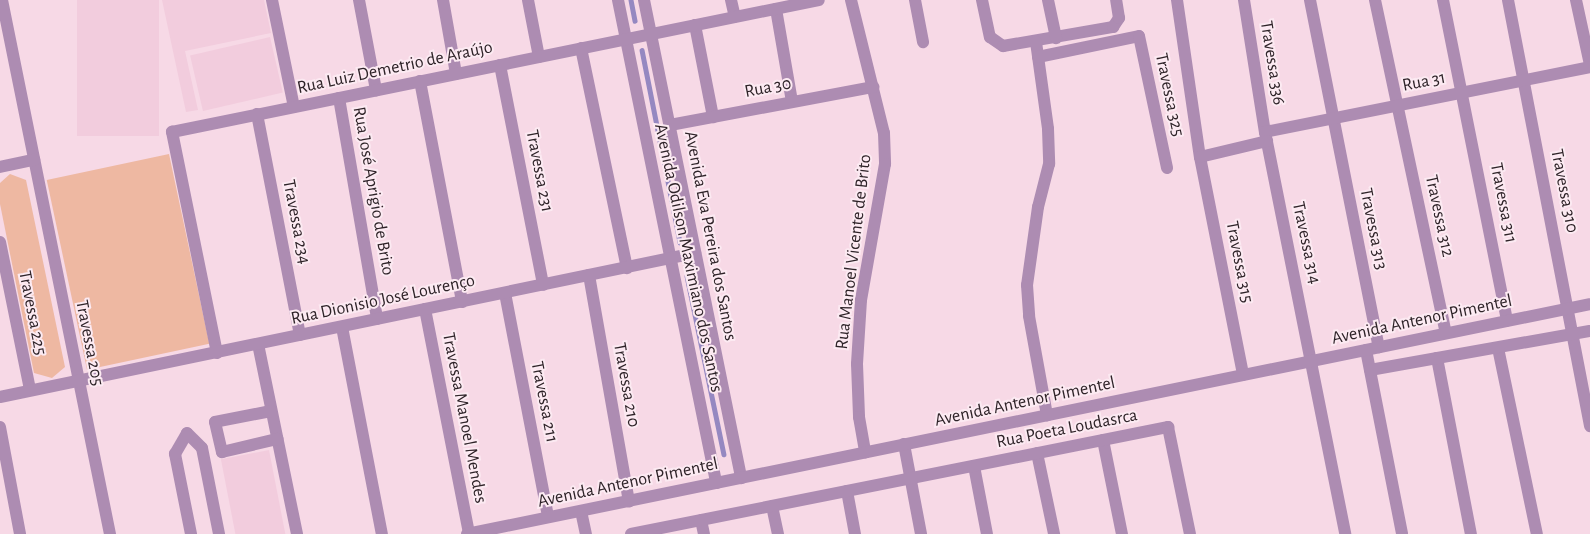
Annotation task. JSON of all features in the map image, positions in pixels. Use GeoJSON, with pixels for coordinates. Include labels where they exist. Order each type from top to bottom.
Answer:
{"type":"FeatureCollection","features":[{"type":"Feature","properties":{"kind":"street","name":"Travessa 205"},"geometry":{"type":"LineString","coordinates":[[2,0],[110,534]]}},
{"type":"Feature","properties":{"kind":"street"},"geometry":{"type":"LineString","coordinates":[[272,0],[294,107]]}},
{"type":"Feature","properties":{"kind":"street"},"geometry":{"type":"LineString","coordinates":[[359,0],[376,90]]}},
{"type":"Feature","properties":{"kind":"street"},"geometry":{"type":"LineString","coordinates":[[443,0],[456,74]]}},
{"type":"Feature","properties":{"kind":"street"},"geometry":{"type":"LineString","coordinates":[[528,0],[539,57]]}},
{"type":"Feature","properties":{"kind":"street"},"geometry":{"type":"LineString","coordinates":[[618,0],[626,40]]}},
{"type":"Feature","properties":{"kind":"street","name":"Avenida Eva Pereira dos Santos"},"geometry":{"type":"LineString","coordinates":[[644,0],[741,478]]}},
{"type":"Feature","properties":{"kind":"street"},"geometry":{"type":"LineString","coordinates":[[731,0],[734,17]]}},
{"type":"Feature","properties":{"kind":"street","name":"Rua Luiz Demetrio de Araújo"},"geometry":{"type":"LineString","coordinates":[[217,353],[172,132],[817,0]]}},
{"type":"Feature","properties":{"kind":"street","name":"Rua Manoel Vicente de Brito"},"geometry":{"type":"LineString","coordinates":[[851,0],[884,133],[885,164],[861,309],[859,417],[865,452]]}},
{"type":"Feature","properties":{"kind":"street"},"geometry":{"type":"LineString","coordinates":[[915,0],[923,42]]}},
{"type":"Feature","properties":{"kind":"street"},"geometry":{"type":"LineString","coordinates":[[982,0],[990,37],[996,44],[1004,46],[1036,42],[1113,27],[1119,18],[1116,0]]}},
{"type":"Feature","properties":{"kind":"street"},"geometry":{"type":"LineString","coordinates":[[1048,0],[1056,38]]}},
{"type":"Feature","properties":{"kind":"street","name":"Travessa 315"},"geometry":{"type":"LineString","coordinates":[[1177,0],[1200,156],[1243,375]]}},
{"type":"Feature","properties":{"kind":"street","name":"Travessa 336"},"geometry":{"type":"LineString","coordinates":[[1244,0],[1266,136]]}},
{"type":"Feature","properties":{"kind":"street","name":"Travessa 313"},"geometry":{"type":"LineString","coordinates":[[1310,0],[1379,347]]}},
{"type":"Feature","properties":{"kind":"street","name":"Travessa 312"},"geometry":{"type":"LineString","coordinates":[[1375,0],[1446,333]]}},
{"type":"Feature","properties":{"kind":"street","name":"Travessa 311"},"geometry":{"type":"LineString","coordinates":[[1443,0],[1463,92],[1507,321]]}},
{"type":"Feature","properties":{"kind":"street","name":"Travessa 310"},"geometry":{"type":"LineString","coordinates":[[1508,0],[1569,308],[1571,335],[1590,426]]}},
{"type":"Feature","properties":{"kind":"street"},"geometry":{"type":"LineString","coordinates":[[1576,0],[1590,66]]}},
{"type":"Feature","properties":{"kind":"street"},"geometry":{"type":"LineString","coordinates":[[776,9],[792,102]]}},
{"type":"Feature","properties":{"kind":"street"},"geometry":{"type":"LineString","coordinates":[[695,25],[712,117]]}},
{"type":"Feature","properties":{"kind":"street","name":"Travessa 325"},"geometry":{"type":"LineString","coordinates":[[1038,58],[1139,36],[1166,165]]}},
{"type":"Feature","properties":{"kind":"street","name":"Avenida Odilson Maximiano dos Santos"},"geometry":{"type":"LineString","coordinates":[[626,40],[716,483]]}},
{"type":"Feature","properties":{"kind":"street"},"geometry":{"type":"LineString","coordinates":[[1036,42],[1048,129],[1049,164],[1038,207],[1027,286],[1029,316],[1047,415]]}},
{"type":"Feature","properties":{"kind":"street"},"geometry":{"type":"LineString","coordinates":[[581,48],[627,268]]}},
{"type":"Feature","properties":{"kind":"street","name":"Travessa 231"},"geometry":{"type":"LineString","coordinates":[[500,65],[543,285]]}},
{"type":"Feature","properties":{"kind":"street","name":"Rua 31"},"geometry":{"type":"LineString","coordinates":[[1200,156],[1333,118],[1590,66]]}},
{"type":"Feature","properties":{"kind":"street"},"geometry":{"type":"LineString","coordinates":[[420,81],[462,302]]}},
{"type":"Feature","properties":{"kind":"street","name":"Rua 30"},"geometry":{"type":"LineString","coordinates":[[670,125],[873,87]]}},
{"type":"Feature","properties":{"kind":"street","name":"Rua José Aprigio de Brito"},"geometry":{"type":"LineString","coordinates":[[339,98],[377,319]]}},
{"type":"Feature","properties":{"kind":"street","name":"Travessa 234"},"geometry":{"type":"LineString","coordinates":[[258,114],[300,335]]}},
{"type":"Feature","properties":{"kind":"street","name":"Travessa 314"},"geometry":{"type":"LineString","coordinates":[[1266,136],[1345,534]]}},
{"type":"Feature","properties":{"kind":"street"},"geometry":{"type":"LineString","coordinates":[[0,167],[34,160]]}},
{"type":"Feature","properties":{"kind":"street","name":"Travessa 225"},"geometry":{"type":"LineString","coordinates":[[0,242],[30,390]]}},
{"type":"Feature","properties":{"kind":"street","name":"Rua Dionisio José Lourenço"},"geometry":{"type":"LineString","coordinates":[[0,397],[695,253]]}},
{"type":"Feature","properties":{"kind":"street","name":"Travessa 210"},"geometry":{"type":"LineString","coordinates":[[589,275],[629,501]]}},
{"type":"Feature","properties":{"kind":"street","name":"Travessa 211"},"geometry":{"type":"LineString","coordinates":[[506,293],[548,518]]}},
{"type":"Feature","properties":{"kind":"street","name":"Avenida Antenor Pimentel"},"geometry":{"type":"LineString","coordinates":[[468,534],[1590,304]]}},
{"type":"Feature","properties":{"kind":"street","name":"Travessa Manoel Mendes"},"geometry":{"type":"LineString","coordinates":[[425,309],[468,534]]}},
{"type":"Feature","properties":{"kind":"street"},"geometry":{"type":"LineString","coordinates":[[342,327],[382,534]]}},
{"type":"Feature","properties":{"kind":"street"},"geometry":{"type":"LineString","coordinates":[[1370,370],[1590,331]]}},
{"type":"Feature","properties":{"kind":"street"},"geometry":{"type":"LineString","coordinates":[[258,344],[297,534]]}},
{"type":"Feature","properties":{"kind":"street"},"geometry":{"type":"LineString","coordinates":[[1498,348],[1537,534]]}},
{"type":"Feature","properties":{"kind":"street"},"geometry":{"type":"LineString","coordinates":[[1366,350],[1402,534]]}},
{"type":"Feature","properties":{"kind":"street"},"geometry":{"type":"LineString","coordinates":[[1437,358],[1471,534]]}},
{"type":"Feature","properties":{"kind":"street"},"geometry":{"type":"LineString","coordinates":[[271,411],[215,422],[222,452],[277,439]]}},
{"type":"Feature","properties":{"kind":"street"},"geometry":{"type":"LineString","coordinates":[[0,427],[20,534]]}},
{"type":"Feature","properties":{"kind":"street","name":"Rua Poeta Loudasrca"},"geometry":{"type":"LineString","coordinates":[[631,534],[1168,427],[1190,534]]}},
{"type":"Feature","properties":{"kind":"street"},"geometry":{"type":"LineString","coordinates":[[191,534],[174,454],[187,432],[202,448],[220,534]]}},
{"type":"Feature","properties":{"kind":"street"},"geometry":{"type":"LineString","coordinates":[[1103,440],[1122,534]]}},
{"type":"Feature","properties":{"kind":"street"},"geometry":{"type":"LineString","coordinates":[[904,444],[921,534]]}},
{"type":"Feature","properties":{"kind":"street"},"geometry":{"type":"LineString","coordinates":[[1037,453],[1054,534]]}},
{"type":"Feature","properties":{"kind":"street"},"geometry":{"type":"LineString","coordinates":[[974,466],[987,534]]}},
{"type":"Feature","properties":{"kind":"street"},"geometry":{"type":"LineString","coordinates":[[846,491],[855,534]]}},
{"type":"Feature","properties":{"kind":"street"},"geometry":{"type":"LineString","coordinates":[[772,506],[778,534]]}},
{"type":"Feature","properties":{"kind":"street"},"geometry":{"type":"LineString","coordinates":[[581,511],[586,534]]}},
{"type":"Feature","properties":{"kind":"street"},"geometry":{"type":"LineString","coordinates":[[701,520],[704,534]]}},
{"type":"Feature","properties":{"kind":"shaded area"},"geometry":{"type":"Polygon","coordinates":[[[77,0],[159,0],[159,136],[77,136],[77,0]]]}},
{"type":"Feature","properties":{"kind":"shaded area"},"geometry":{"type":"Polygon","coordinates":[[[162,0],[264,0],[271,33],[185,51],[198,110],[186,112],[162,0]]]}},
{"type":"Feature","properties":{"kind":"shaded area"},"geometry":{"type":"Polygon","coordinates":[[[270,37],[283,93],[203,111],[190,55],[270,37]]]}},
{"type":"Feature","properties":{"kind":"shaded area"},"geometry":{"type":"Polygon","coordinates":[[[169,154],[209,344],[87,370],[47,180],[169,154]]]}},
{"type":"Feature","properties":{"kind":"shaded area"},"geometry":{"type":"Polygon","coordinates":[[[10,174],[26,180],[65,367],[52,378],[34,373],[0,204],[0,183],[10,174]]]}},
{"type":"Feature","properties":{"kind":"shaded area"},"geometry":{"type":"Polygon","coordinates":[[[269,450],[285,534],[235,534],[221,459],[269,450]]]}},
{"type":"Feature","properties":{"kind":"waterway"},"geometry":{"type":"LineString","coordinates":[[631,0],[635,21]]}},
{"type":"Feature","properties":{"kind":"waterway"},"geometry":{"type":"LineString","coordinates":[[642,50],[680,242]]}},
{"type":"Feature","properties":{"kind":"waterway"},"geometry":{"type":"LineString","coordinates":[[687,276],[724,454]]}}]}
